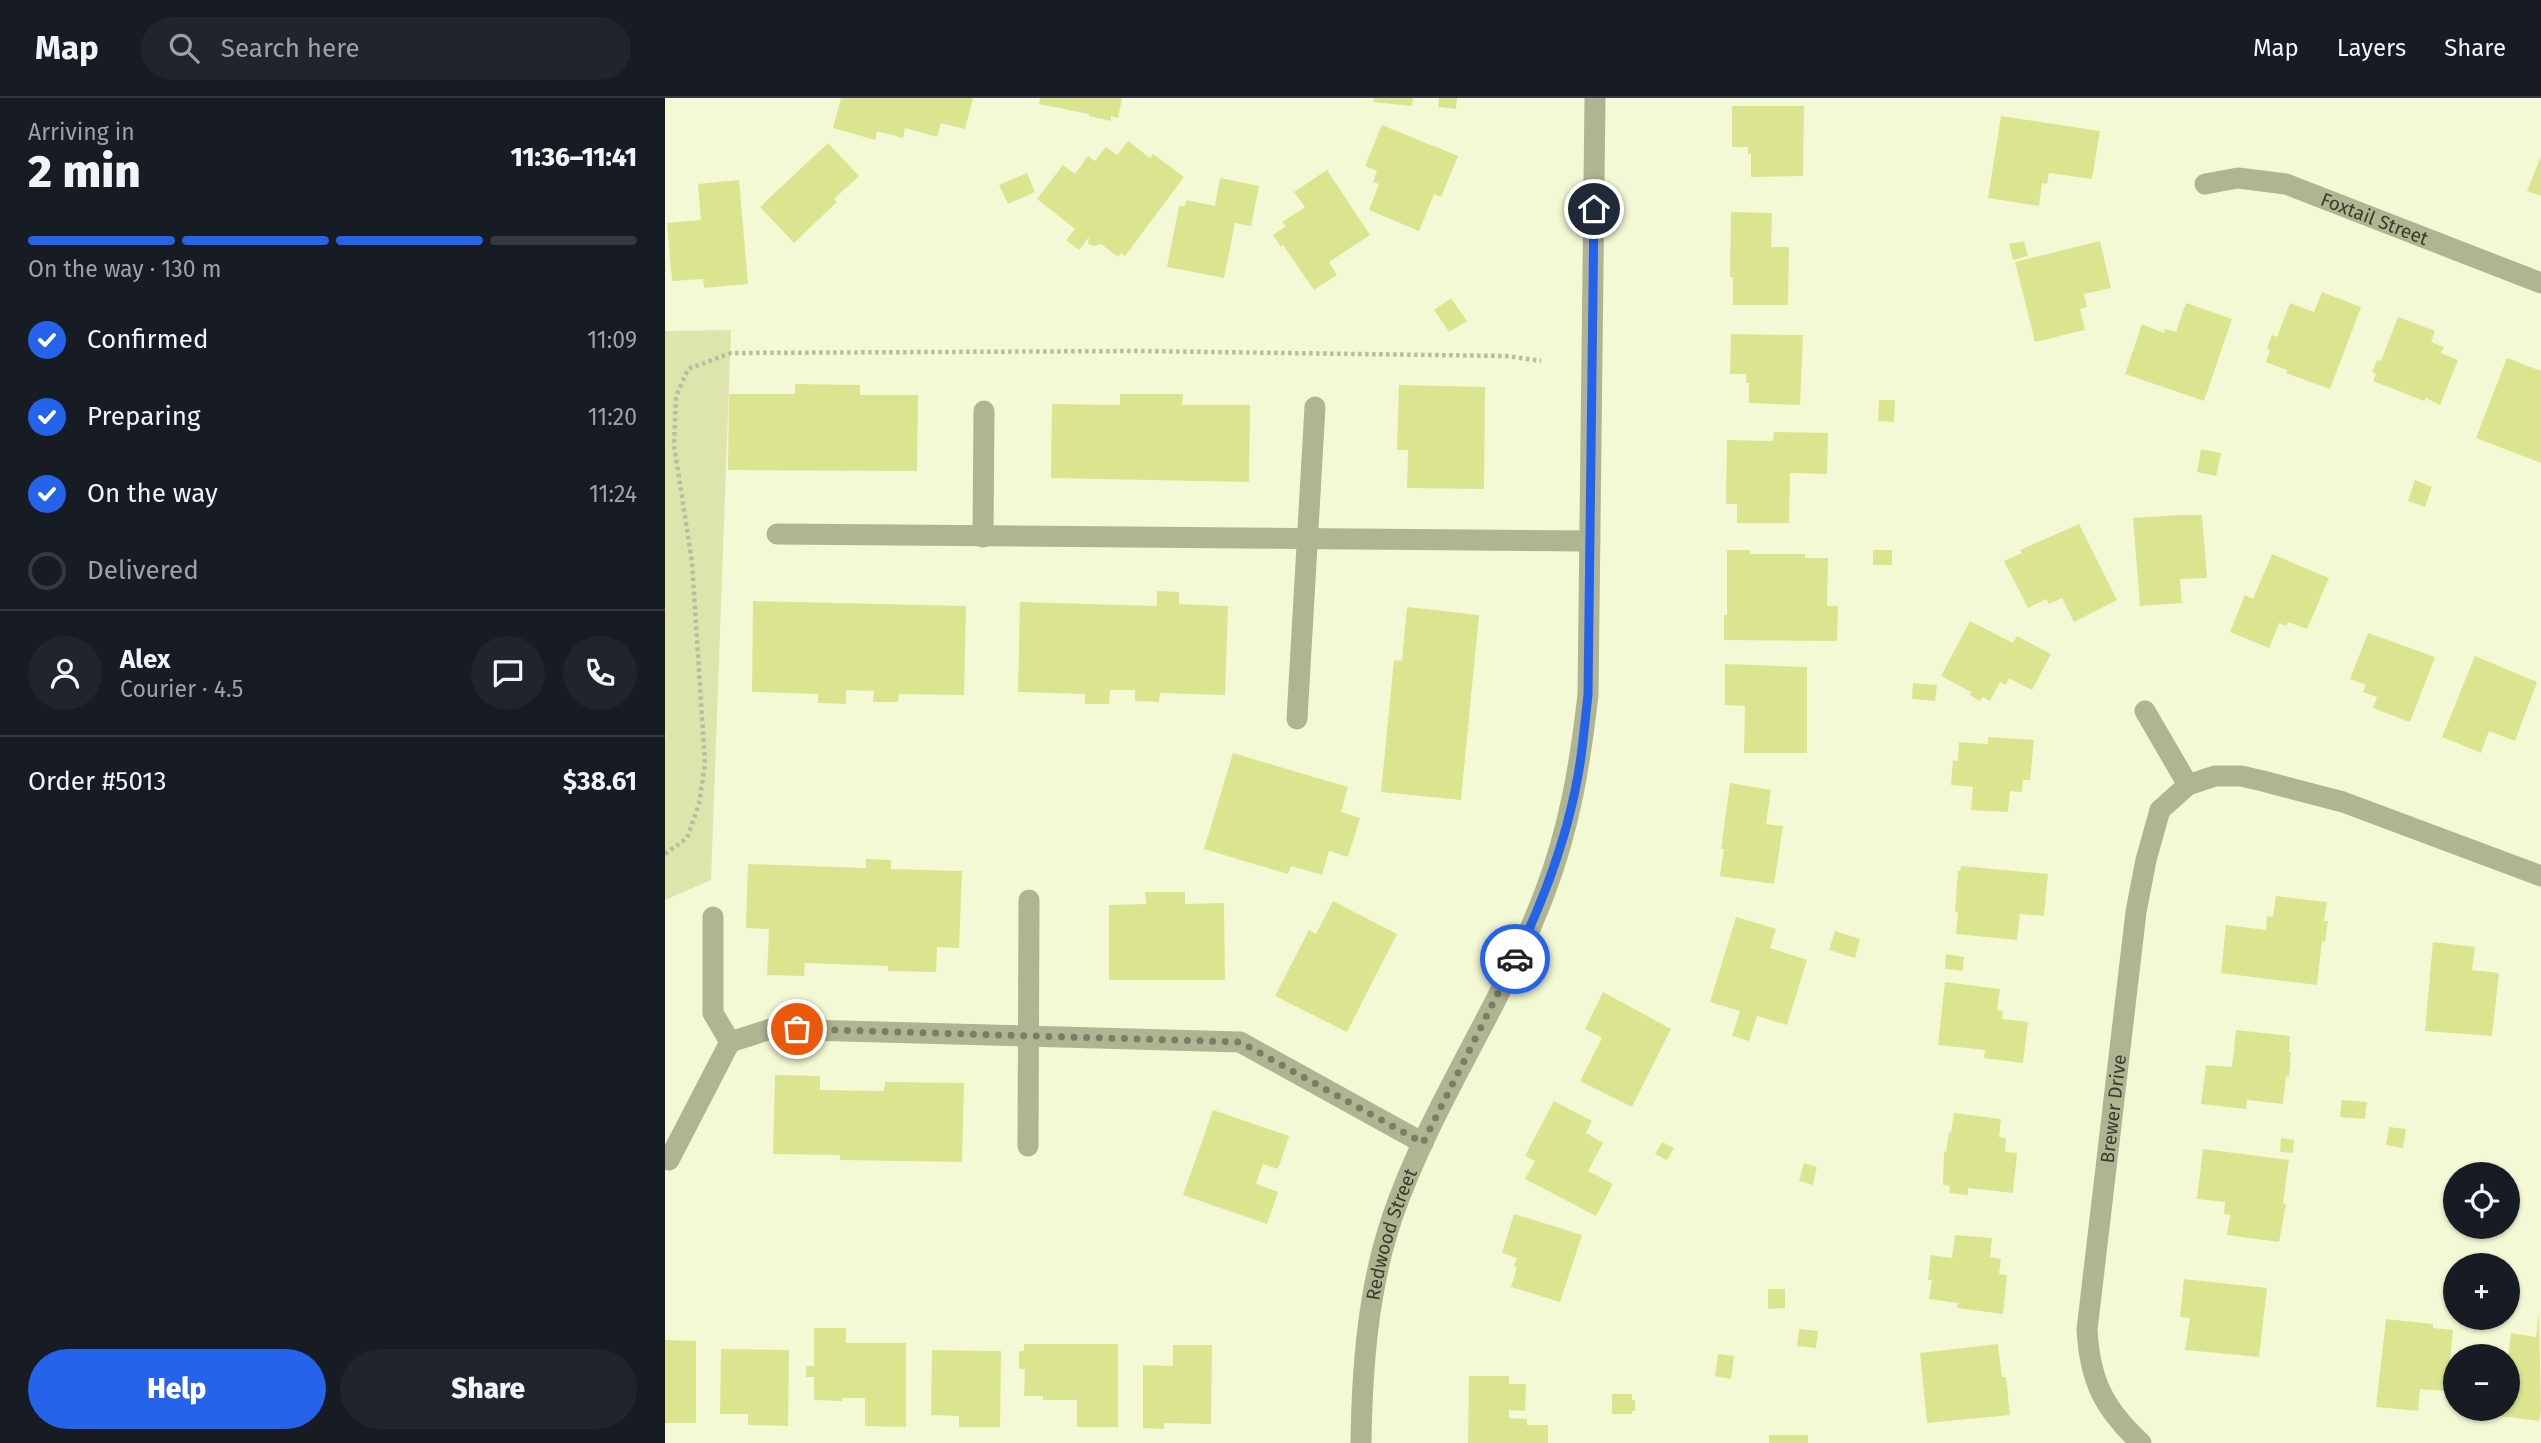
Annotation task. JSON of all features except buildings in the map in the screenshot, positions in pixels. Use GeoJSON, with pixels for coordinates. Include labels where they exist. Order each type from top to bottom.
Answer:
{"type":"FeatureCollection","features":[{"type":"Feature","properties":{"kind":"street","name":"Redwood Street"},"geometry":{"type":"LineString","coordinates":[[1361,1443],[1363,1362],[1391,1220],[1423,1143],[1545,892],[1567,822],[1579,771],[1588,695],[1595,98]]}},
{"type":"Feature","properties":{"kind":"street","name":"Foxtail Street"},"geometry":{"type":"LineString","coordinates":[[2205,184],[2238,178],[2286,184],[2541,283]]}},
{"type":"Feature","properties":{"kind":"street"},"geometry":{"type":"LineString","coordinates":[[1297,719],[1315,407]]}},
{"type":"Feature","properties":{"kind":"street"},"geometry":{"type":"LineString","coordinates":[[983,537],[984,411]]}},
{"type":"Feature","properties":{"kind":"street"},"geometry":{"type":"LineString","coordinates":[[777,534],[1590,541]]}},
{"type":"Feature","properties":{"kind":"street"},"geometry":{"type":"LineString","coordinates":[[2145,712],[2188,785]]}},
{"type":"Feature","properties":{"kind":"street","name":"Brewer Drive"},"geometry":{"type":"LineString","coordinates":[[2137,1440],[2114,1418],[2103,1398],[2088,1353],[2087,1330],[2141,885],[2160,810],[2188,785],[2215,776],[2241,776],[2343,802],[2541,876]]}},
{"type":"Feature","properties":{"kind":"street"},"geometry":{"type":"LineString","coordinates":[[1028,1146],[1029,900]]}},
{"type":"Feature","properties":{"kind":"street"},"geometry":{"type":"LineString","coordinates":[[713,917],[713,1013],[730,1042]]}},
{"type":"Feature","properties":{"kind":"street"},"geometry":{"type":"LineString","coordinates":[[669,1160],[730,1042],[771,1029],[1240,1042],[1423,1143]]}},
{"type":"Feature","properties":{"kind":"path"},"geometry":{"type":"LineString","coordinates":[[665,854],[687,838],[699,804],[705,764],[692,562],[674,445],[676,397],[688,369],[731,353],[1139,351],[1506,356],[1541,361]]}},
{"type":"Feature","properties":{"kind":"green space"},"geometry":{"type":"Polygon","coordinates":[[[731,330],[711,880],[665,900],[665,331],[731,330]]]}},
{"type":"Feature","properties":{"kind":"way so far"},"geometry":{"type":"LineString","coordinates":[[797,1029],[1240,1042],[1423,1143],[1515,959]]}},
{"type":"Feature","properties":{"kind":"route"},"geometry":{"type":"LineString","coordinates":[[1515,959],[1545,892],[1567,822],[1579,771],[1588,695],[1594,209]]}}]}
